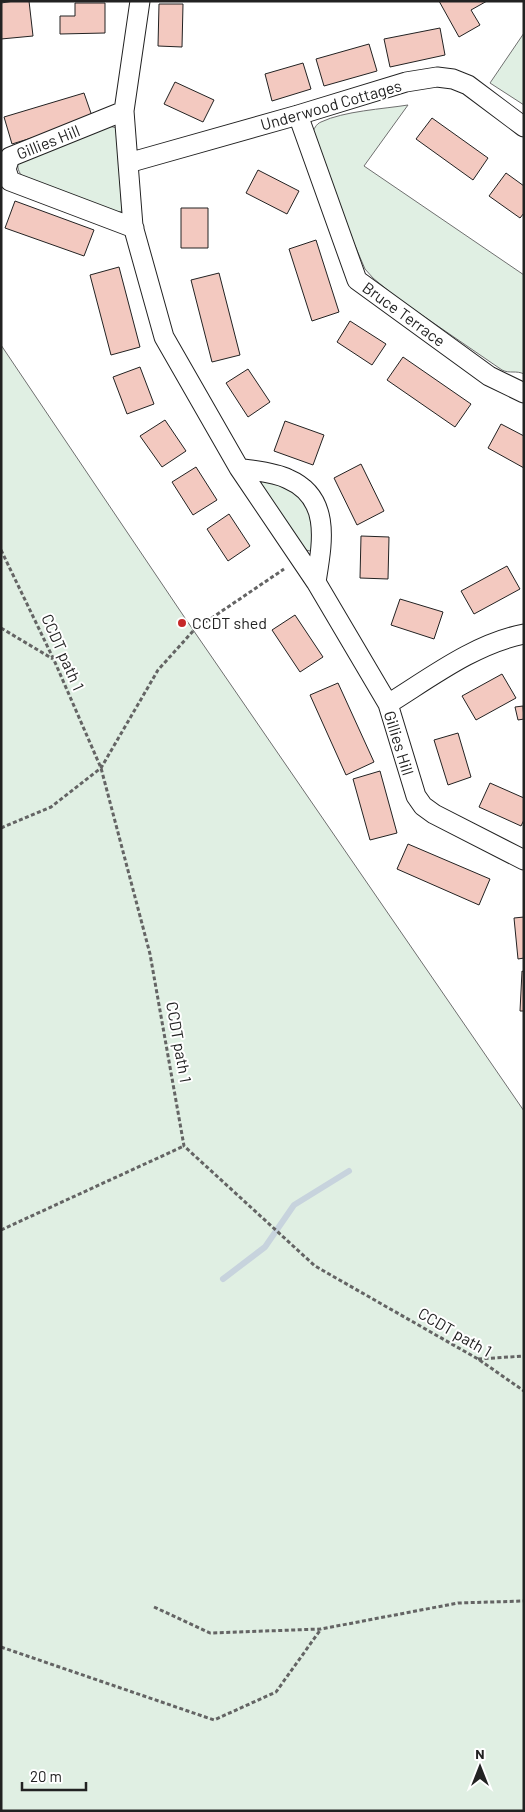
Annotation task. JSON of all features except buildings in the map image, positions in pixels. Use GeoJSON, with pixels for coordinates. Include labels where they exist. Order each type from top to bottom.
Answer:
{"type":"FeatureCollection","features":[{"type":"Feature","properties":{"kind":"street"},"geometry":{"type":"LineString","coordinates":[[124,111],[140,1]]}},
{"type":"Feature","properties":{"kind":"street","name":"Underwood Cottages"},"geometry":{"type":"LineString","coordinates":[[128,163],[406,82],[437,77],[468,85],[524,127]]}},
{"type":"Feature","properties":{"kind":"street","name":"Gillies Hill"},"geometry":{"type":"LineString","coordinates":[[134,228],[10,181],[6,169],[10,157],[124,111],[134,228],[164,337],[239,468],[316,582],[388,704],[416,796],[423,806],[434,814],[524,860]]}},
{"type":"Feature","properties":{"kind":"street","name":"Bruce Terrace"},"geometry":{"type":"LineString","coordinates":[[298,115],[357,280],[489,376],[524,393]]}},
{"type":"Feature","properties":{"kind":"street"},"geometry":{"type":"LineString","coordinates":[[239,468],[288,478],[305,488],[317,505],[322,541],[316,582]]}},
{"type":"Feature","properties":{"kind":"street"},"geometry":{"type":"LineString","coordinates":[[388,704],[464,656],[507,637],[524,634]]}},
{"type":"Feature","properties":{"kind":"path","name":"CCDT path 1"},"geometry":{"type":"LineString","coordinates":[[1,550],[54,660],[101,768],[150,954],[184,1146],[314,1266],[478,1359],[524,1391]]}},
{"type":"Feature","properties":{"kind":"path"},"geometry":{"type":"LineString","coordinates":[[1,828],[51,807],[101,768],[158,670],[194,630],[299,559]]}},
{"type":"Feature","properties":{"kind":"path"},"geometry":{"type":"LineString","coordinates":[[1,628],[54,660]]}},
{"type":"Feature","properties":{"kind":"path"},"geometry":{"type":"LineString","coordinates":[[1,1230],[184,1146]]}},
{"type":"Feature","properties":{"kind":"path"},"geometry":{"type":"LineString","coordinates":[[478,1359],[524,1356]]}},
{"type":"Feature","properties":{"kind":"path"},"geometry":{"type":"LineString","coordinates":[[154,1607],[210,1633],[321,1629],[458,1603],[524,1601]]}},
{"type":"Feature","properties":{"kind":"path"},"geometry":{"type":"LineString","coordinates":[[1,1647],[214,1720],[276,1692],[321,1629]]}},
{"type":"Feature","properties":{"kind":"green space"},"geometry":{"type":"Polygon","coordinates":[[[524,33],[524,105],[490,83],[524,33]]]}},
{"type":"Feature","properties":{"kind":"green space"},"geometry":{"type":"Polygon","coordinates":[[[408,105],[364,166],[524,275],[524,374],[502,370],[397,298],[365,269],[312,134],[318,124],[330,118],[408,105]]]}},
{"type":"Feature","properties":{"kind":"green space"},"geometry":{"type":"Polygon","coordinates":[[[109,126],[117,128],[122,211],[110,211],[25,179],[19,172],[18,163],[109,126]]]}},
{"type":"Feature","properties":{"kind":"green space"},"geometry":{"type":"Polygon","coordinates":[[[1,345],[187,621],[524,1111],[524,1811],[1,1811],[1,345]]]}},
{"type":"Feature","properties":{"kind":"green space"},"geometry":{"type":"Polygon","coordinates":[[[262,479],[289,486],[309,505],[314,547],[310,551],[306,550],[258,481],[262,479]]]}},
{"type":"Feature","properties":{"kind":"waterway"},"geometry":{"type":"LineString","coordinates":[[223,1279],[265,1247],[294,1205],[349,1171]]}},
{"type":"Feature","properties":{"kind":"place","name":"CCDT shed"},"geometry":{"type":"Point","coordinates":[182,623]}}]}
